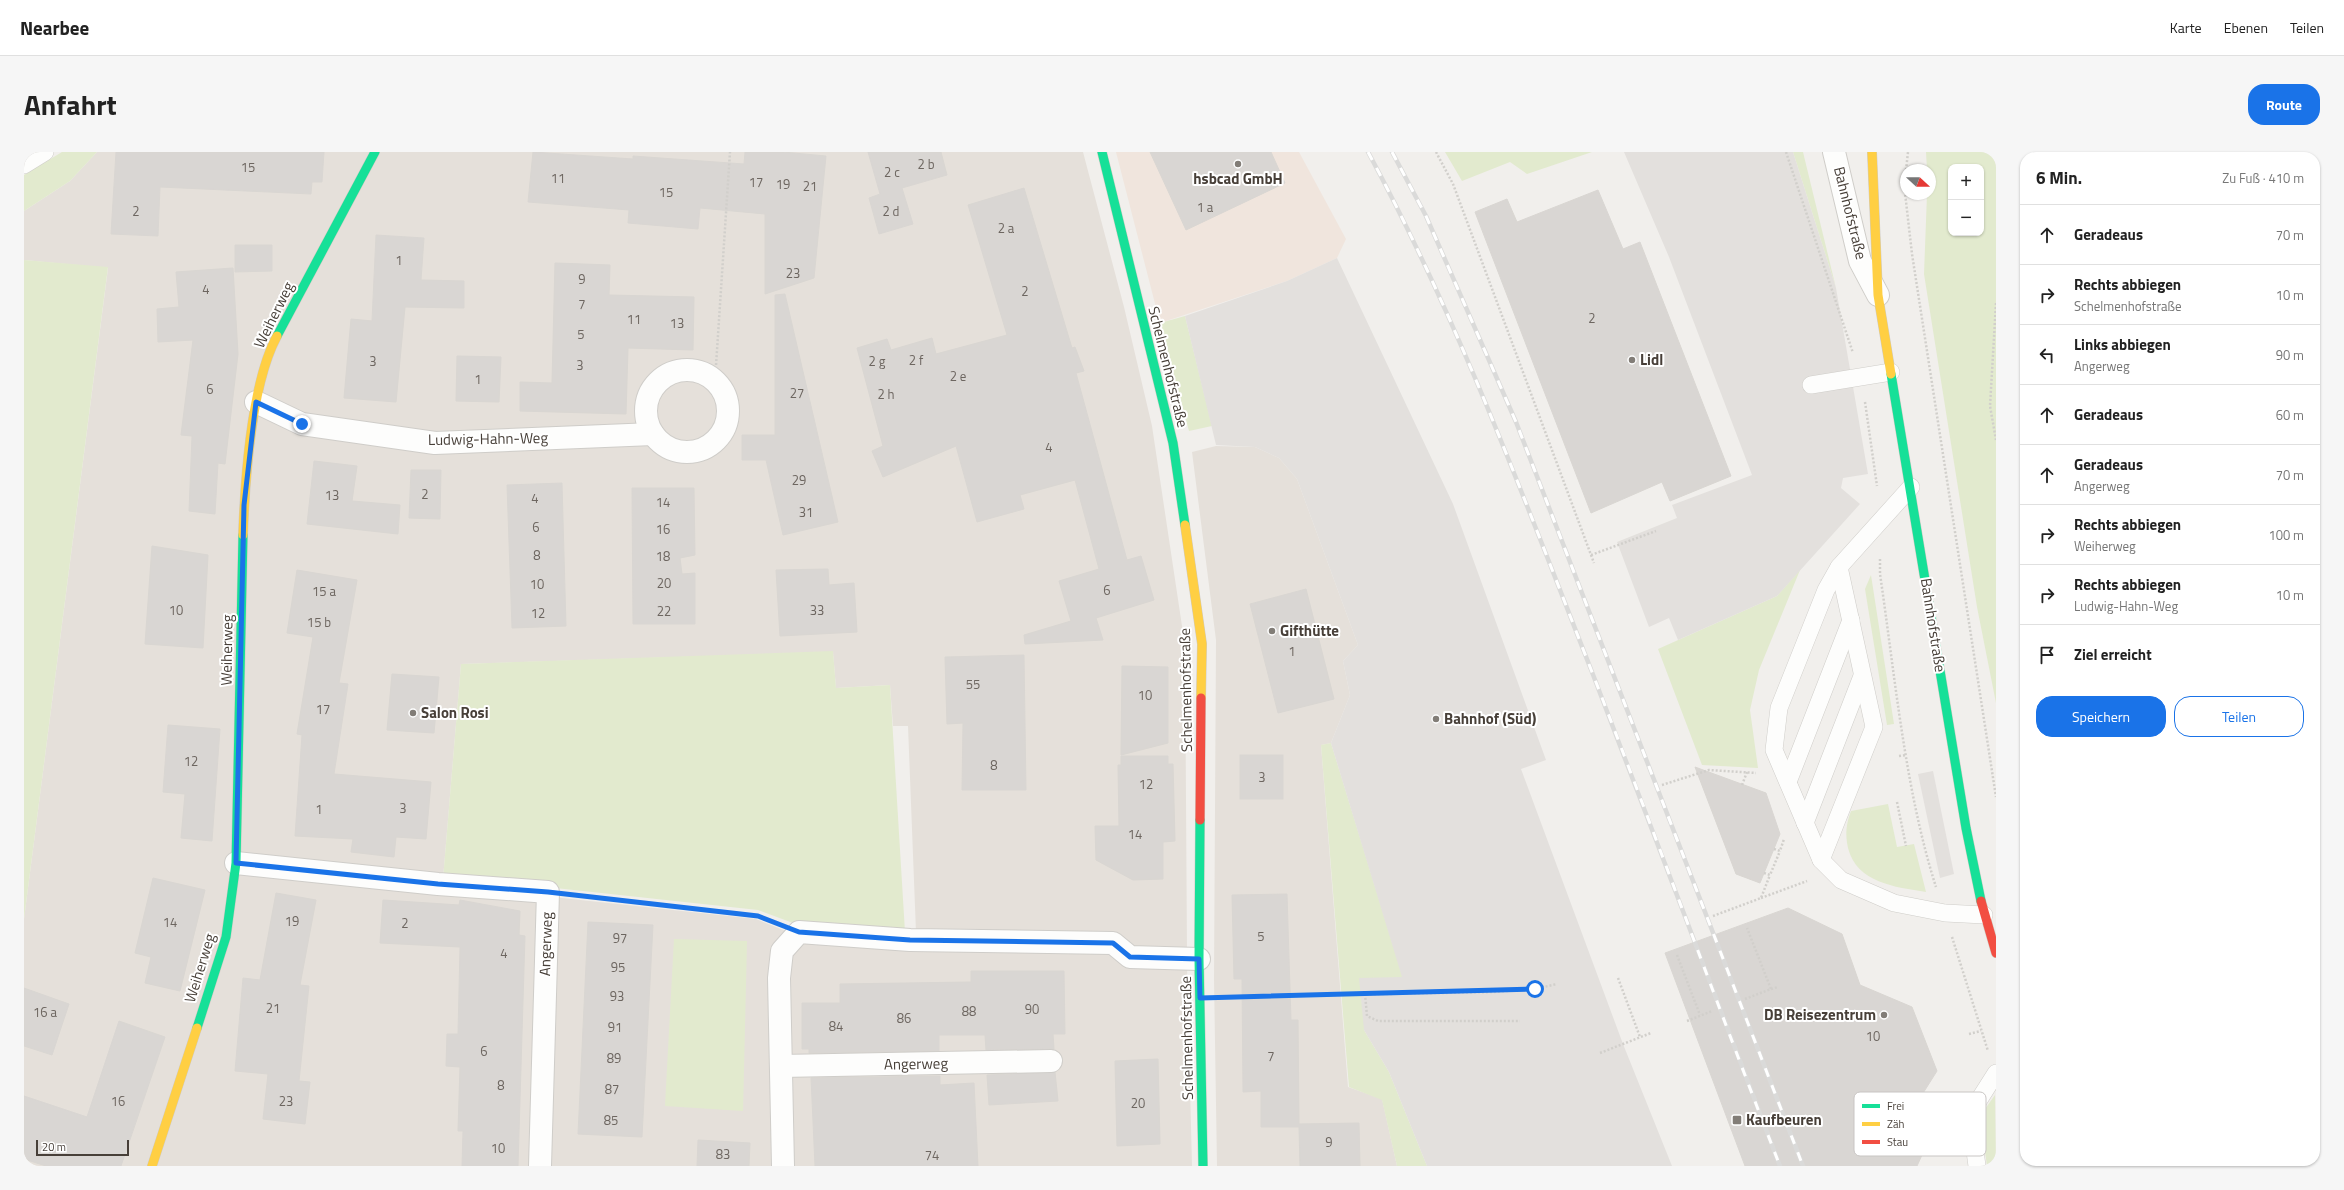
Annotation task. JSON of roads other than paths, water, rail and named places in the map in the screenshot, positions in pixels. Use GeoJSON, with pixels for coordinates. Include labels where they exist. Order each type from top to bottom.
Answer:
{"type":"FeatureCollection","features":[{"type":"Feature","properties":{"kind":"street","name":"Weiherweg"},"geometry":{"type":"LineString","coordinates":[[152,1166],[226,936],[236,863],[244,505],[256,402],[270,348],[375,152]]}},
{"type":"Feature","properties":{"kind":"street","name":"Schelmenhofstraße"},"geometry":{"type":"LineString","coordinates":[[1102,152],[1173,443],[1202,644],[1199,959],[1203,1166]]}},
{"type":"Feature","properties":{"kind":"street","name":"Bahnhofstraße"},"geometry":{"type":"LineString","coordinates":[[1834,152],[1860,261],[1878,295]]}},
{"type":"Feature","properties":{"kind":"street","name":"Bahnhofstraße"},"geometry":{"type":"LineString","coordinates":[[1872,152],[1878,295],[1892,372],[1966,828],[1984,914],[1996,953]]}},
{"type":"Feature","properties":{"kind":"street"},"geometry":{"type":"LineString","coordinates":[[678,371],[698,372],[715,381],[724,392],[728,405],[728,419],[723,432],[714,442],[702,450],[682,451],[663,444],[653,434],[648,422],[646,409],[649,396],[656,385],[666,376],[678,371]]}},
{"type":"Feature","properties":{"kind":"street","name":"Ludwig-Hahn-Weg"},"geometry":{"type":"LineString","coordinates":[[256,402],[302,424],[435,443],[653,434]]}},
{"type":"Feature","properties":{"kind":"street","name":"Angerweg"},"geometry":{"type":"LineString","coordinates":[[236,863],[438,884],[548,892],[540,1166]]}},
{"type":"Feature","properties":{"kind":"street"},"geometry":{"type":"LineString","coordinates":[[784,1166],[779,978],[782,950],[799,932],[910,940],[1113,943],[1130,957],[1199,959]]}},
{"type":"Feature","properties":{"kind":"street","name":"Angerweg"},"geometry":{"type":"LineString","coordinates":[[781,1066],[1051,1061]]}},
{"type":"Feature","properties":{"kind":"lane"},"geometry":{"type":"LineString","coordinates":[[24,166],[45,152]]}},
{"type":"Feature","properties":{"kind":"lane"},"geometry":{"type":"LineString","coordinates":[[1810,385],[1892,372]]}},
{"type":"Feature","properties":{"kind":"lane"},"geometry":{"type":"LineString","coordinates":[[1910,487],[1839,567],[1826,590],[1779,708],[1774,750],[1822,860],[1841,880],[1867,893],[1894,903],[1945,913],[1984,914]]}},
{"type":"Feature","properties":{"kind":"lane"},"geometry":{"type":"LineString","coordinates":[[1822,860],[1874,728],[1839,567]]}},
{"type":"Feature","properties":{"kind":"lane"},"geometry":{"type":"LineString","coordinates":[[1786,778],[1851,620]]}},
{"type":"Feature","properties":{"kind":"lane"},"geometry":{"type":"LineString","coordinates":[[1805,823],[1862,676]]}},
{"type":"Feature","properties":{"kind":"lane"},"geometry":{"type":"LineString","coordinates":[[1984,1092],[1996,1073]]}},
{"type":"Feature","properties":{"kind":"lane"},"geometry":{"type":"LineString","coordinates":[[1976,1156],[1977,1166]]}},
{"type":"Feature","properties":{"kind":"railway"},"geometry":{"type":"LineString","coordinates":[[1368,152],[1401,215],[1431,279],[1515,474],[1616,734],[1780,1166]]}},
{"type":"Feature","properties":{"kind":"railway"},"geometry":{"type":"LineString","coordinates":[[1392,152],[1426,216],[1516,422],[1803,1166]]}},
{"type":"Feature","properties":{"kind":"place","name":"hsbcad GmbH"},"geometry":{"type":"Point","coordinates":[1238,164]}},
{"type":"Feature","properties":{"kind":"place","name":"Lidl"},"geometry":{"type":"Point","coordinates":[1632,360]}},
{"type":"Feature","properties":{"kind":"place","name":"Gifthütte"},"geometry":{"type":"Point","coordinates":[1272,631]}},
{"type":"Feature","properties":{"kind":"place","name":"Salon Rosi"},"geometry":{"type":"Point","coordinates":[413,713]}},
{"type":"Feature","properties":{"kind":"place","name":"Bahnhof (Süd)"},"geometry":{"type":"Point","coordinates":[1436,719]}},
{"type":"Feature","properties":{"kind":"place","name":"DB Reisezentrum"},"geometry":{"type":"Point","coordinates":[1884,1015]}},
{"type":"Feature","properties":{"kind":"place","name":"Kaufbeuren"},"geometry":{"type":"Point","coordinates":[1737,1120]}}]}
